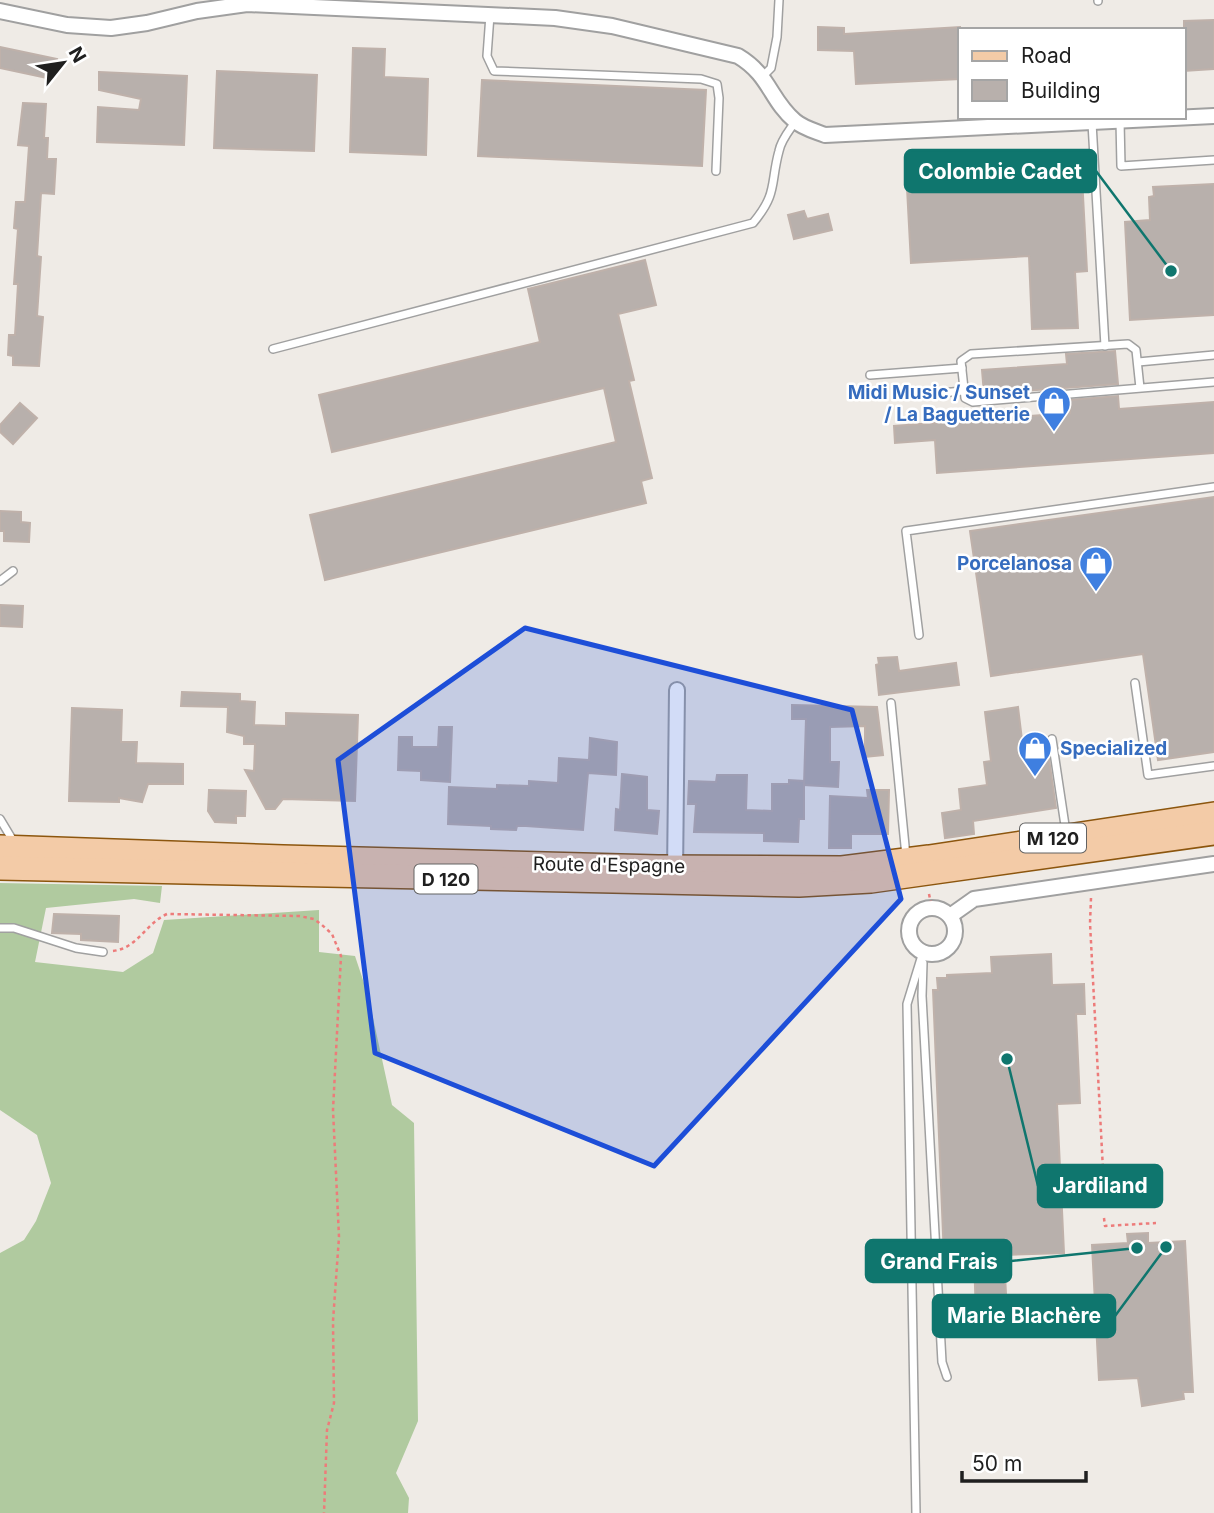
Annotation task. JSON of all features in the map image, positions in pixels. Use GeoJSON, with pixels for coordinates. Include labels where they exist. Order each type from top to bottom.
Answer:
{"type":"FeatureCollection","features":[{"type":"Feature","properties":{"kind":"main road","name":"Route d'Espagne"},"geometry":{"type":"LineString","coordinates":[[9,847],[675,875],[799,885],[1067,836],[1214,814]]}},
{"type":"Feature","properties":{"kind":"main road","name":"Route d'Espagne"},"geometry":{"type":"LineString","coordinates":[[897,867],[1214,833]]}},
{"type":"Feature","properties":{"kind":"main road","name":"Route d'Espagne"},"geometry":{"type":"LineString","coordinates":[[0,868],[675,875]]}},
{"type":"Feature","properties":{"kind":"street"},"geometry":{"type":"LineString","coordinates":[[0,11],[66,25],[111,28],[247,4],[555,18],[612,26],[737,56],[751,64],[763,76],[795,122],[825,135],[1158,119]]}},
{"type":"Feature","properties":{"kind":"street"},"geometry":{"type":"LineString","coordinates":[[1186,117],[1214,116]]}},
{"type":"Feature","properties":{"kind":"street"},"geometry":{"type":"LineString","coordinates":[[675,875],[677,690]]}},
{"type":"Feature","properties":{"kind":"street"},"geometry":{"type":"LineString","coordinates":[[950,916],[974,899],[1214,864]]}},
{"type":"Feature","properties":{"kind":"street"},"geometry":{"type":"LineString","coordinates":[[932,908],[950,916],[954,924],[953,941],[947,948],[940,952],[923,951],[915,945],[910,936],[910,926],[914,917],[922,910],[932,908]]}},
{"type":"Feature","properties":{"kind":"lane"},"geometry":{"type":"LineString","coordinates":[[763,76],[771,68],[777,37],[779,0]]}},
{"type":"Feature","properties":{"kind":"lane"},"geometry":{"type":"LineString","coordinates":[[490,15],[487,56],[494,71],[701,79],[717,84],[719,98],[716,171]]}},
{"type":"Feature","properties":{"kind":"lane"},"geometry":{"type":"LineString","coordinates":[[1120,121],[1121,166],[1214,160]]}},
{"type":"Feature","properties":{"kind":"lane"},"geometry":{"type":"LineString","coordinates":[[272,349],[753,223],[765,208],[773,190],[779,149],[795,122]]}},
{"type":"Feature","properties":{"kind":"lane"},"geometry":{"type":"LineString","coordinates":[[1092,122],[1105,346]]}},
{"type":"Feature","properties":{"kind":"lane"},"geometry":{"type":"LineString","coordinates":[[1023,162],[1094,158]]}},
{"type":"Feature","properties":{"kind":"lane"},"geometry":{"type":"LineString","coordinates":[[1140,388],[1138,362],[1133,346],[971,354],[963,358],[963,391],[965,398],[973,402],[1214,382]]}},
{"type":"Feature","properties":{"kind":"lane"},"geometry":{"type":"LineString","coordinates":[[1138,362],[1214,355]]}},
{"type":"Feature","properties":{"kind":"lane"},"geometry":{"type":"LineString","coordinates":[[870,375],[962,368]]}},
{"type":"Feature","properties":{"kind":"lane"},"geometry":{"type":"LineString","coordinates":[[929,394],[963,391]]}},
{"type":"Feature","properties":{"kind":"lane"},"geometry":{"type":"LineString","coordinates":[[919,635],[906,531],[1214,487]]}},
{"type":"Feature","properties":{"kind":"lane"},"geometry":{"type":"LineString","coordinates":[[0,581],[13,571]]}},
{"type":"Feature","properties":{"kind":"lane"},"geometry":{"type":"LineString","coordinates":[[1135,683],[1149,775],[1214,766]]}},
{"type":"Feature","properties":{"kind":"lane"},"geometry":{"type":"LineString","coordinates":[[891,703],[897,867]]}},
{"type":"Feature","properties":{"kind":"lane"},"geometry":{"type":"LineString","coordinates":[[1052,739],[1067,836]]}},
{"type":"Feature","properties":{"kind":"lane"},"geometry":{"type":"LineString","coordinates":[[0,820],[9,847]]}},
{"type":"Feature","properties":{"kind":"lane"},"geometry":{"type":"LineString","coordinates":[[0,928],[14,928],[76,948],[103,952]]}},
{"type":"Feature","properties":{"kind":"lane"},"geometry":{"type":"LineString","coordinates":[[923,951],[922,996],[942,1362],[947,1377]]}},
{"type":"Feature","properties":{"kind":"lane"},"geometry":{"type":"LineString","coordinates":[[916,1513],[907,1004],[923,951]]}},
{"type":"Feature","properties":{"kind":"path"},"geometry":{"type":"LineString","coordinates":[[929,890],[932,908]]}},
{"type":"Feature","properties":{"kind":"path"},"geometry":{"type":"LineString","coordinates":[[1094,896],[1089,900],[1102,1170]]}},
{"type":"Feature","properties":{"kind":"path"},"geometry":{"type":"LineString","coordinates":[[103,952],[118,951],[132,944],[156,919],[167,915],[299,916],[314,919],[337,944],[341,956],[341,984],[333,1111],[339,1237],[333,1321],[334,1402],[327,1430],[324,1513]]}},
{"type":"Feature","properties":{"kind":"path"},"geometry":{"type":"LineString","coordinates":[[1104,1218],[1105,1226],[1156,1223]]}},
{"type":"Feature","properties":{"kind":"highlighted area"},"geometry":{"type":"Polygon","coordinates":[[[525,628],[852,710],[901,899],[654,1166],[375,1053],[338,760],[525,628]]]}},
{"type":"Feature","properties":{"kind":"green space"},"geometry":{"type":"Polygon","coordinates":[[[0,883],[162,886],[160,903],[134,899],[46,908],[35,962],[123,972],[153,953],[164,920],[319,910],[319,952],[355,956],[368,995],[392,1105],[414,1123],[418,1421],[396,1473],[409,1498],[408,1513],[0,1513],[0,1253],[24,1240],[36,1221],[51,1183],[37,1135],[0,1110],[0,883]]]}},
{"type":"Feature","properties":{"kind":"building"},"geometry":{"type":"Polygon","coordinates":[[[1214,20],[1214,69],[1186,71],[1184,21],[1214,20]]]}},
{"type":"Feature","properties":{"kind":"building"},"geometry":{"type":"Polygon","coordinates":[[[818,27],[844,28],[844,34],[960,27],[958,79],[856,84],[854,51],[818,50],[818,27]]]}},
{"type":"Feature","properties":{"kind":"building"},"geometry":{"type":"Polygon","coordinates":[[[0,47],[57,59],[52,79],[0,68],[0,47]]]}},
{"type":"Feature","properties":{"kind":"building"},"geometry":{"type":"Polygon","coordinates":[[[353,48],[385,49],[384,77],[428,79],[426,155],[350,152],[353,48]]]}},
{"type":"Feature","properties":{"kind":"building"},"geometry":{"type":"Polygon","coordinates":[[[217,71],[317,75],[314,151],[214,148],[217,71]]]}},
{"type":"Feature","properties":{"kind":"building"},"geometry":{"type":"Polygon","coordinates":[[[99,72],[187,76],[184,145],[97,142],[98,107],[139,110],[141,99],[99,90],[99,72]]]}},
{"type":"Feature","properties":{"kind":"building"},"geometry":{"type":"Polygon","coordinates":[[[482,80],[706,90],[702,166],[478,156],[482,80]]]}},
{"type":"Feature","properties":{"kind":"building"},"geometry":{"type":"Polygon","coordinates":[[[23,103],[46,104],[44,138],[48,138],[47,159],[56,159],[54,194],[41,193],[37,316],[43,317],[39,366],[13,365],[13,356],[8,355],[9,335],[15,335],[18,284],[14,284],[18,229],[14,228],[16,202],[25,202],[29,146],[18,145],[23,103]]]}},
{"type":"Feature","properties":{"kind":"building"},"geometry":{"type":"Polygon","coordinates":[[[1082,177],[1087,271],[1075,272],[1078,328],[1032,329],[1029,256],[911,263],[907,188],[1082,177]]]}},
{"type":"Feature","properties":{"kind":"building"},"geometry":{"type":"Polygon","coordinates":[[[1214,184],[1214,315],[1130,320],[1125,222],[1150,220],[1149,197],[1154,196],[1153,187],[1214,184]]]}},
{"type":"Feature","properties":{"kind":"building"},"geometry":{"type":"Polygon","coordinates":[[[804,211],[807,219],[828,214],[832,230],[794,239],[788,215],[804,211]]]}},
{"type":"Feature","properties":{"kind":"building"},"geometry":{"type":"Polygon","coordinates":[[[645,260],[656,305],[618,314],[634,380],[629,381],[652,478],[641,481],[646,503],[325,580],[310,515],[616,442],[604,388],[332,452],[319,395],[540,342],[528,289],[645,260]]]}},
{"type":"Feature","properties":{"kind":"building"},"geometry":{"type":"Polygon","coordinates":[[[1115,351],[1118,384],[984,394],[982,370],[1067,364],[1066,354],[1115,351]]]}},
{"type":"Feature","properties":{"kind":"building","name":"Midi Music / Sunset / La Baguetterie"},"geometry":{"type":"Polygon","coordinates":[[[1118,396],[1119,409],[1214,402],[1214,453],[937,473],[935,440],[895,443],[894,426],[1070,413],[1069,400],[1118,396]]]}},
{"type":"Feature","properties":{"kind":"building"},"geometry":{"type":"Polygon","coordinates":[[[20,403],[37,418],[13,444],[0,432],[0,425],[20,403]]]}},
{"type":"Feature","properties":{"kind":"building","name":"Porcelanosa"},"geometry":{"type":"Polygon","coordinates":[[[1214,497],[1214,752],[1158,760],[1143,654],[991,676],[970,531],[1214,497]]]}},
{"type":"Feature","properties":{"kind":"building"},"geometry":{"type":"Polygon","coordinates":[[[0,511],[21,512],[21,522],[30,523],[29,542],[4,541],[4,531],[0,531],[0,511]]]}},
{"type":"Feature","properties":{"kind":"building"},"geometry":{"type":"Polygon","coordinates":[[[0,605],[23,606],[22,627],[0,626],[0,605]]]}},
{"type":"Feature","properties":{"kind":"building"},"geometry":{"type":"Polygon","coordinates":[[[897,657],[899,671],[956,663],[959,685],[879,695],[876,665],[879,664],[878,658],[897,657]]]}},
{"type":"Feature","properties":{"kind":"building"},"geometry":{"type":"Polygon","coordinates":[[[182,692],[240,694],[240,701],[255,702],[254,725],[286,726],[286,713],[358,715],[355,801],[283,799],[275,809],[266,809],[245,770],[254,771],[255,744],[244,744],[244,736],[227,732],[228,707],[181,706],[182,692]]]}},
{"type":"Feature","properties":{"kind":"building"},"geometry":{"type":"Polygon","coordinates":[[[792,705],[877,707],[883,755],[865,757],[865,726],[830,727],[830,762],[839,762],[838,787],[804,785],[806,719],[792,719],[792,705]]]}},
{"type":"Feature","properties":{"kind":"building"},"geometry":{"type":"Polygon","coordinates":[[[1018,707],[1023,748],[1047,745],[1056,808],[973,821],[974,834],[945,838],[942,813],[961,810],[959,789],[987,785],[984,762],[991,761],[985,712],[1018,707]]]}},
{"type":"Feature","properties":{"kind":"building"},"geometry":{"type":"Polygon","coordinates":[[[72,708],[122,710],[121,742],[137,742],[136,763],[183,764],[183,784],[148,784],[142,802],[119,798],[119,802],[69,801],[72,708]]]}},
{"type":"Feature","properties":{"kind":"building"},"geometry":{"type":"Polygon","coordinates":[[[439,727],[452,727],[450,782],[421,780],[421,771],[398,770],[399,737],[412,737],[412,747],[438,747],[439,727]]]}},
{"type":"Feature","properties":{"kind":"building"},"geometry":{"type":"Polygon","coordinates":[[[590,738],[617,742],[616,775],[588,773],[583,830],[526,826],[517,826],[516,830],[491,829],[491,826],[448,824],[449,787],[497,789],[497,785],[529,786],[529,781],[558,783],[559,758],[589,760],[590,738]]]}},
{"type":"Feature","properties":{"kind":"building"},"geometry":{"type":"Polygon","coordinates":[[[622,774],[647,777],[647,810],[659,811],[657,834],[615,830],[616,809],[620,810],[622,774]]]}},
{"type":"Feature","properties":{"kind":"building"},"geometry":{"type":"Polygon","coordinates":[[[717,775],[747,775],[746,810],[772,811],[772,784],[789,784],[789,780],[804,781],[804,819],[799,819],[798,842],[764,841],[764,833],[694,832],[696,804],[688,804],[689,781],[716,782],[717,775]]]}},
{"type":"Feature","properties":{"kind":"building"},"geometry":{"type":"Polygon","coordinates":[[[209,790],[246,791],[245,816],[236,816],[236,823],[215,822],[208,811],[209,790]]]}},
{"type":"Feature","properties":{"kind":"building"},"geometry":{"type":"Polygon","coordinates":[[[867,790],[889,790],[888,834],[851,834],[851,848],[829,848],[830,796],[868,798],[867,790]]]}},
{"type":"Feature","properties":{"kind":"building"},"geometry":{"type":"Polygon","coordinates":[[[54,914],[119,916],[118,942],[81,940],[81,934],[52,933],[54,914]]]}},
{"type":"Feature","properties":{"kind":"building"},"geometry":{"type":"Polygon","coordinates":[[[1051,954],[1052,985],[1084,984],[1085,1014],[1076,1014],[1080,1103],[1057,1104],[1064,1253],[1004,1255],[1007,1314],[976,1316],[974,1257],[944,1258],[933,990],[938,990],[937,978],[947,978],[947,975],[992,973],[991,957],[1051,954]]]}},
{"type":"Feature","properties":{"kind":"building"},"geometry":{"type":"Polygon","coordinates":[[[1148,1233],[1148,1243],[1185,1241],[1193,1392],[1183,1392],[1184,1399],[1142,1406],[1138,1378],[1099,1380],[1092,1245],[1128,1243],[1127,1234],[1148,1233]]]}},
{"type":"Feature","properties":{"kind":"place","name":"Colombie Cadet"},"geometry":{"type":"Point","coordinates":[1171,271]}},
{"type":"Feature","properties":{"kind":"place","name":"Midi Music / Sunset / La Baguetterie"},"geometry":{"type":"Point","coordinates":[1054,433]}},
{"type":"Feature","properties":{"kind":"place","name":"Porcelanosa"},"geometry":{"type":"Point","coordinates":[1096,593]}},
{"type":"Feature","properties":{"kind":"place","name":"Specialized"},"geometry":{"type":"Point","coordinates":[1035,778]}},
{"type":"Feature","properties":{"kind":"place","name":"Jardiland"},"geometry":{"type":"Point","coordinates":[1007,1059]}},
{"type":"Feature","properties":{"kind":"place","name":"Marie Blachère"},"geometry":{"type":"Point","coordinates":[1166,1247]}},
{"type":"Feature","properties":{"kind":"place","name":"Grand Frais"},"geometry":{"type":"Point","coordinates":[1137,1248]}}]}
